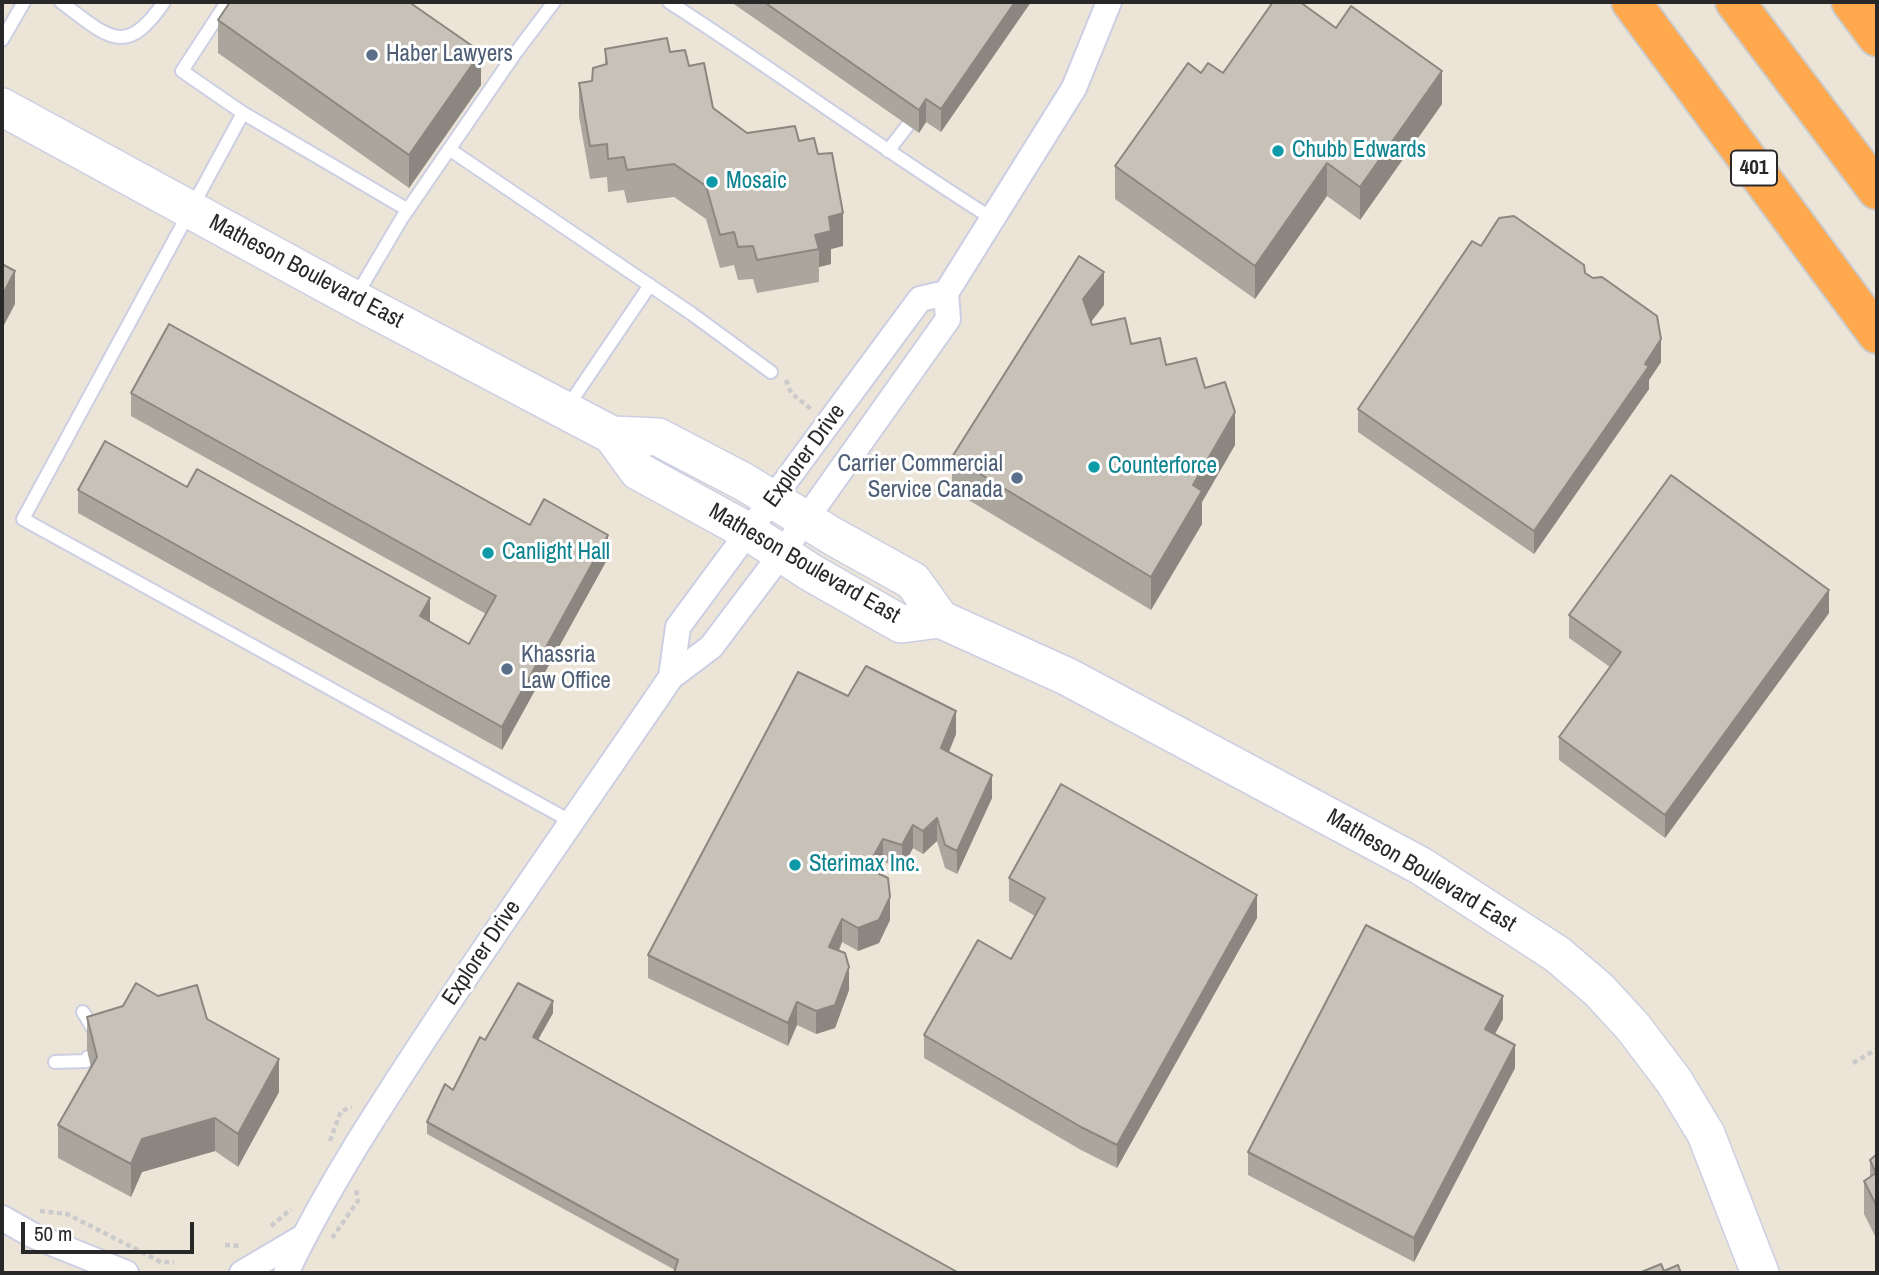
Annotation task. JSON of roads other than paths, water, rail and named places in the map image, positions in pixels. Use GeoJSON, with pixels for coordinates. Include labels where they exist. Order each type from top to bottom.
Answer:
{"type":"FeatureCollection","features":[{"type":"Feature","properties":{"kind":"highway","name":"401"},"geometry":{"type":"LineString","coordinates":[[1631,2],[1877,334]]}},
{"type":"Feature","properties":{"kind":"highway"},"geometry":{"type":"LineString","coordinates":[[1735,2],[1877,190]]}},
{"type":"Feature","properties":{"kind":"highway"},"geometry":{"type":"LineString","coordinates":[[1851,2],[1877,37]]}},
{"type":"Feature","properties":{"kind":"street","name":"Explorer Drive"},"geometry":{"type":"LineString","coordinates":[[286,1273],[303,1237],[389,1093],[482,952],[671,677],[710,647],[782,553],[948,319],[946,293],[1074,88],[1109,2]]}},
{"type":"Feature","properties":{"kind":"street","name":"Matheson Boulevard East"},"geometry":{"type":"LineString","coordinates":[[2,107],[354,299],[612,435],[638,471],[749,532],[901,624],[940,619]]}},
{"type":"Feature","properties":{"kind":"street","name":"Explorer Drive"},"geometry":{"type":"LineString","coordinates":[[671,677],[678,627],[920,299],[946,293]]}},
{"type":"Feature","properties":{"kind":"street","name":"Matheson Boulevard East"},"geometry":{"type":"LineString","coordinates":[[612,435],[658,437],[744,482],[913,581],[940,619],[1068,677],[1421,866],[1557,954],[1599,990],[1633,1027],[1674,1081],[1706,1134],[1760,1273]]}},
{"type":"Feature","properties":{"kind":"street"},"geometry":{"type":"LineString","coordinates":[[2,1218],[32,1235],[122,1273]]}},
{"type":"Feature","properties":{"kind":"street","name":"Explorer Drive"},"geometry":{"type":"LineString","coordinates":[[242,1273],[303,1237]]}},
{"type":"Feature","properties":{"kind":"lane"},"geometry":{"type":"LineString","coordinates":[[2,40],[24,2]]}},
{"type":"Feature","properties":{"kind":"lane"},"geometry":{"type":"LineString","coordinates":[[61,2],[99,30],[121,37],[133,35],[143,29],[164,2]]}},
{"type":"Feature","properties":{"kind":"lane"},"geometry":{"type":"LineString","coordinates":[[227,2],[182,71],[243,113],[408,209]]}},
{"type":"Feature","properties":{"kind":"lane"},"geometry":{"type":"LineString","coordinates":[[354,299],[408,209],[514,55],[554,2]]}},
{"type":"Feature","properties":{"kind":"lane"},"geometry":{"type":"LineString","coordinates":[[670,2],[888,151],[993,219]]}},
{"type":"Feature","properties":{"kind":"lane"},"geometry":{"type":"LineString","coordinates":[[243,113],[23,519],[572,822]]}},
{"type":"Feature","properties":{"kind":"lane"},"geometry":{"type":"LineString","coordinates":[[888,151],[908,125]]}},
{"type":"Feature","properties":{"kind":"lane"},"geometry":{"type":"LineString","coordinates":[[449,149],[650,285],[771,372]]}},
{"type":"Feature","properties":{"kind":"lane"},"geometry":{"type":"LineString","coordinates":[[565,409],[650,285]]}},
{"type":"Feature","properties":{"kind":"lane"},"geometry":{"type":"LineString","coordinates":[[55,1062],[86,1061],[99,1039],[83,1012]]}},
{"type":"Feature","properties":{"kind":"place","name":"Haber Lawyers"},"geometry":{"type":"Point","coordinates":[372,55]}},
{"type":"Feature","properties":{"kind":"place","name":"Chubb Edwards"},"geometry":{"type":"Point","coordinates":[1278,151]}},
{"type":"Feature","properties":{"kind":"place","name":"Mosaic"},"geometry":{"type":"Point","coordinates":[712,182]}},
{"type":"Feature","properties":{"kind":"place","name":"Counterforce"},"geometry":{"type":"Point","coordinates":[1094,467]}},
{"type":"Feature","properties":{"kind":"place","name":"Carrier Commercial Service Canada"},"geometry":{"type":"Point","coordinates":[1017,478]}},
{"type":"Feature","properties":{"kind":"place","name":"Canlight Hall"},"geometry":{"type":"Point","coordinates":[488,553]}},
{"type":"Feature","properties":{"kind":"place","name":"Khassria Law Office"},"geometry":{"type":"Point","coordinates":[507,669]}},
{"type":"Feature","properties":{"kind":"place","name":"Sterimax Inc."},"geometry":{"type":"Point","coordinates":[795,865]}}]}
